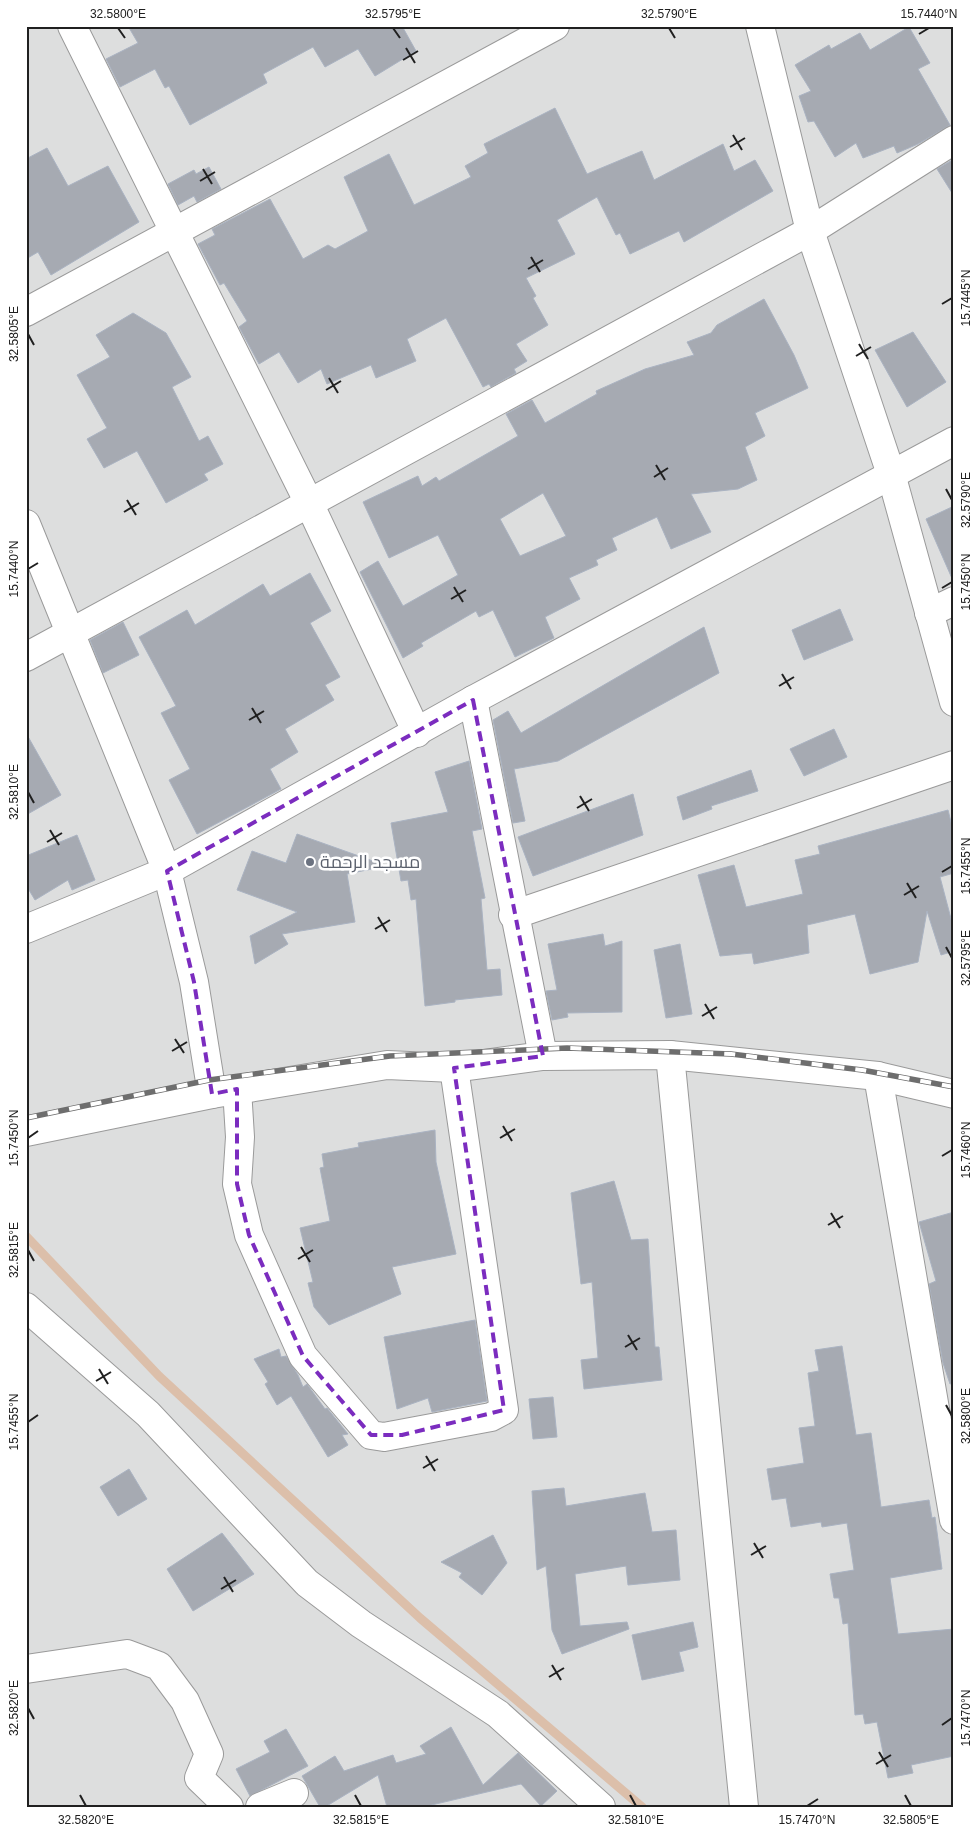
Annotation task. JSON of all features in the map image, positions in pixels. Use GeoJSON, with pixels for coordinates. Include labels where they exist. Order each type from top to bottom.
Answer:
{"type":"FeatureCollection","features":[{"type":"Feature","properties":{"kind":"street"},"geometry":{"type":"LineString","coordinates":[[72,26],[309,503],[417,732]]}},
{"type":"Feature","properties":{"kind":"street"},"geometry":{"type":"LineString","coordinates":[[26,312],[555,26]]}},
{"type":"Feature","properties":{"kind":"street"},"geometry":{"type":"LineString","coordinates":[[760,26],[810,231],[891,474],[954,702]]}},
{"type":"Feature","properties":{"kind":"street"},"geometry":{"type":"LineString","coordinates":[[26,657],[810,231],[954,140]]}},
{"type":"Feature","properties":{"kind":"street"},"geometry":{"type":"LineString","coordinates":[[26,929],[167,871],[473,700],[954,441]]}},
{"type":"Feature","properties":{"kind":"street"},"geometry":{"type":"LineString","coordinates":[[26,524],[167,871],[194,982],[224,1091],[240,1137],[237,1184],[249,1234],[303,1356],[371,1435],[384,1437],[491,1417],[504,1410],[454,1068]]}},
{"type":"Feature","properties":{"kind":"street"},"geometry":{"type":"LineString","coordinates":[[929,613],[954,601]]}},
{"type":"Feature","properties":{"kind":"street"},"geometry":{"type":"LineString","coordinates":[[473,700],[542,1056]]}},
{"type":"Feature","properties":{"kind":"street"},"geometry":{"type":"LineString","coordinates":[[513,914],[954,765]]}},
{"type":"Feature","properties":{"kind":"street"},"geometry":{"type":"LineString","coordinates":[[26,1132],[224,1091],[387,1065],[454,1068],[542,1056],[670,1055],[878,1076],[954,1094]]}},
{"type":"Feature","properties":{"kind":"street"},"geometry":{"type":"LineString","coordinates":[[670,1055],[744,1807]]}},
{"type":"Feature","properties":{"kind":"street"},"geometry":{"type":"LineString","coordinates":[[878,1076],[954,1520]]}},
{"type":"Feature","properties":{"kind":"street"},"geometry":{"type":"LineString","coordinates":[[26,1307],[148,1414],[307,1583],[361,1624],[498,1714],[601,1807]]}},
{"type":"Feature","properties":{"kind":"street"},"geometry":{"type":"LineString","coordinates":[[26,1669],[127,1654],[159,1666],[185,1700],[209,1754],[199,1778],[229,1807]]}},
{"type":"Feature","properties":{"kind":"street"},"geometry":{"type":"LineString","coordinates":[[260,1807],[294,1793]]}},
{"type":"Feature","properties":{"kind":"highlighted area"},"geometry":{"type":"Polygon","coordinates":[[[473,700],[543,1056],[454,1068],[504,1410],[402,1435],[371,1435],[303,1356],[249,1235],[237,1184],[237,1089],[212,1094],[194,982],[167,871],[473,700]]]}},
{"type":"Feature","properties":{"kind":"shaded area"},"geometry":{"type":"Polygon","coordinates":[[[26,26],[954,26],[954,1807],[26,1807],[26,26]]]}},
{"type":"Feature","properties":{"kind":"building"},"geometry":{"type":"Polygon","coordinates":[[[128,26],[402,26],[416,51],[375,76],[358,49],[325,67],[313,47],[263,74],[267,83],[190,125],[169,86],[165,88],[155,69],[120,87],[106,59],[138,43],[128,26]]]}},
{"type":"Feature","properties":{"kind":"building"},"geometry":{"type":"Polygon","coordinates":[[[909,27],[930,63],[918,69],[950,125],[918,144],[897,153],[894,146],[863,158],[856,143],[835,157],[814,121],[808,122],[799,96],[811,91],[795,65],[829,45],[831,49],[860,33],[870,50],[909,27]]]}},
{"type":"Feature","properties":{"kind":"building"},"geometry":{"type":"Polygon","coordinates":[[[555,108],[587,174],[642,151],[654,180],[723,144],[734,171],[755,160],[773,191],[684,242],[679,231],[630,254],[620,233],[616,235],[597,197],[557,220],[575,254],[526,278],[536,296],[533,298],[548,325],[516,344],[527,361],[514,369],[516,373],[491,387],[489,384],[483,387],[446,318],[407,339],[416,361],[376,378],[371,365],[327,384],[321,369],[298,383],[279,352],[259,364],[239,327],[247,321],[224,283],[220,285],[198,244],[215,235],[212,229],[270,199],[303,259],[328,245],[335,249],[368,231],[344,177],[389,154],[414,205],[471,177],[465,166],[488,153],[484,144],[555,108]]]}},
{"type":"Feature","properties":{"kind":"building"},"geometry":{"type":"Polygon","coordinates":[[[47,148],[68,186],[108,166],[139,222],[51,275],[38,252],[26,259],[26,159],[47,148]]]}},
{"type":"Feature","properties":{"kind":"building"},"geometry":{"type":"Polygon","coordinates":[[[954,159],[954,196],[937,169],[954,159]]]}},
{"type":"Feature","properties":{"kind":"building"},"geometry":{"type":"Polygon","coordinates":[[[209,167],[221,189],[197,202],[194,196],[178,205],[168,184],[194,170],[196,174],[209,167]]]}},
{"type":"Feature","properties":{"kind":"building"},"geometry":{"type":"Polygon","coordinates":[[[764,299],[794,355],[808,388],[755,413],[765,436],[745,447],[757,480],[738,489],[691,494],[711,532],[671,549],[657,517],[612,538],[617,550],[596,560],[598,565],[569,578],[580,599],[545,617],[554,638],[515,657],[493,610],[479,617],[476,611],[421,643],[423,646],[403,658],[360,572],[378,561],[403,606],[458,575],[438,535],[389,558],[363,502],[418,476],[422,486],[436,477],[439,481],[518,436],[506,414],[532,400],[545,423],[597,394],[596,391],[645,369],[694,355],[687,342],[711,333],[717,325],[764,299]],[[543,493],[500,519],[520,556],[566,536],[543,493]]]}},
{"type":"Feature","properties":{"kind":"building"},"geometry":{"type":"Polygon","coordinates":[[[133,313],[166,333],[191,377],[172,387],[199,441],[208,436],[223,464],[204,474],[208,480],[166,503],[137,451],[104,468],[87,439],[107,428],[77,375],[110,357],[96,335],[133,313]]]}},
{"type":"Feature","properties":{"kind":"building"},"geometry":{"type":"Polygon","coordinates":[[[913,332],[946,382],[907,407],[875,350],[913,332]]]}},
{"type":"Feature","properties":{"kind":"building"},"geometry":{"type":"Polygon","coordinates":[[[954,506],[954,583],[926,519],[954,506]]]}},
{"type":"Feature","properties":{"kind":"building"},"geometry":{"type":"Polygon","coordinates":[[[310,573],[331,611],[310,623],[340,677],[325,685],[334,700],[285,729],[298,752],[270,769],[281,789],[197,834],[169,780],[190,769],[161,713],[176,706],[139,637],[187,610],[195,625],[263,584],[270,596],[310,573]]]}},
{"type":"Feature","properties":{"kind":"building"},"geometry":{"type":"Polygon","coordinates":[[[840,609],[853,640],[804,660],[792,630],[840,609]]]}},
{"type":"Feature","properties":{"kind":"building"},"geometry":{"type":"Polygon","coordinates":[[[123,622],[139,655],[103,673],[90,640],[123,622]]]}},
{"type":"Feature","properties":{"kind":"building"},"geometry":{"type":"Polygon","coordinates":[[[704,627],[719,673],[558,761],[514,769],[525,821],[513,823],[493,720],[508,711],[521,733],[704,627]]]}},
{"type":"Feature","properties":{"kind":"building"},"geometry":{"type":"Polygon","coordinates":[[[834,729],[847,757],[804,776],[790,749],[834,729]]]}},
{"type":"Feature","properties":{"kind":"building"},"geometry":{"type":"Polygon","coordinates":[[[26,733],[61,795],[26,815],[26,733]]]}},
{"type":"Feature","properties":{"kind":"building"},"geometry":{"type":"Polygon","coordinates":[[[469,761],[482,829],[472,831],[485,898],[481,899],[487,970],[500,969],[502,995],[455,1000],[455,1002],[425,1006],[416,899],[411,900],[408,880],[401,881],[391,823],[448,812],[435,772],[469,761]]]}},
{"type":"Feature","properties":{"kind":"building"},"geometry":{"type":"Polygon","coordinates":[[[751,770],[758,791],[711,806],[712,809],[683,820],[677,797],[751,770]]]}},
{"type":"Feature","properties":{"kind":"building"},"geometry":{"type":"Polygon","coordinates":[[[633,794],[643,835],[533,876],[518,837],[633,794]]]}},
{"type":"Feature","properties":{"kind":"building"},"geometry":{"type":"Polygon","coordinates":[[[948,810],[954,834],[954,873],[940,877],[954,930],[954,951],[941,955],[927,911],[918,962],[870,974],[855,914],[807,925],[809,953],[754,964],[752,953],[720,956],[698,875],[734,865],[746,907],[803,894],[795,860],[820,854],[818,846],[948,810]]]}},
{"type":"Feature","properties":{"kind":"building"},"geometry":{"type":"Polygon","coordinates":[[[297,834],[387,866],[347,874],[355,922],[282,934],[288,944],[255,964],[250,936],[297,912],[237,890],[252,851],[286,863],[297,834]]]}},
{"type":"Feature","properties":{"kind":"building"},"geometry":{"type":"Polygon","coordinates":[[[77,835],[95,880],[72,890],[68,880],[35,900],[26,885],[26,856],[77,835]]]}},
{"type":"Feature","properties":{"kind":"building"},"geometry":{"type":"Polygon","coordinates":[[[603,934],[605,946],[622,941],[622,1012],[567,1013],[568,1017],[552,1020],[546,991],[557,990],[548,944],[603,934]]]}},
{"type":"Feature","properties":{"kind":"building"},"geometry":{"type":"Polygon","coordinates":[[[680,944],[692,1014],[666,1018],[654,950],[680,944]]]}},
{"type":"Feature","properties":{"kind":"building"},"geometry":{"type":"Polygon","coordinates":[[[435,1130],[436,1162],[456,1254],[392,1267],[401,1294],[329,1325],[314,1307],[308,1283],[313,1282],[300,1228],[330,1221],[320,1168],[324,1167],[322,1154],[359,1147],[358,1143],[435,1130]]]}},
{"type":"Feature","properties":{"kind":"building"},"geometry":{"type":"Polygon","coordinates":[[[614,1181],[631,1240],[648,1239],[655,1347],[659,1347],[662,1380],[584,1389],[581,1360],[598,1358],[592,1282],[581,1284],[571,1193],[614,1181]]]}},
{"type":"Feature","properties":{"kind":"building"},"geometry":{"type":"Polygon","coordinates":[[[954,1212],[954,1383],[950,1384],[943,1363],[929,1284],[936,1281],[919,1222],[954,1212]]]}},
{"type":"Feature","properties":{"kind":"building"},"geometry":{"type":"Polygon","coordinates":[[[475,1320],[487,1401],[432,1412],[428,1398],[397,1409],[384,1337],[475,1320]]]}},
{"type":"Feature","properties":{"kind":"building"},"geometry":{"type":"Polygon","coordinates":[[[842,1346],[856,1435],[871,1433],[881,1507],[929,1500],[932,1518],[935,1517],[942,1569],[890,1578],[898,1634],[954,1629],[954,1756],[911,1765],[913,1773],[888,1778],[877,1722],[865,1724],[863,1714],[855,1715],[848,1623],[843,1624],[839,1598],[834,1598],[830,1574],[854,1570],[847,1523],[822,1527],[821,1522],[791,1527],[786,1498],[772,1500],[767,1469],[804,1463],[799,1428],[815,1426],[808,1373],[819,1371],[815,1350],[842,1346]]]}},
{"type":"Feature","properties":{"kind":"building"},"geometry":{"type":"Polygon","coordinates":[[[279,1349],[281,1357],[286,1356],[303,1387],[307,1384],[325,1409],[327,1408],[348,1434],[342,1435],[348,1445],[328,1457],[291,1396],[277,1405],[265,1384],[268,1382],[254,1359],[279,1349]]]}},
{"type":"Feature","properties":{"kind":"building"},"geometry":{"type":"Polygon","coordinates":[[[553,1397],[557,1437],[533,1439],[529,1399],[553,1397]]]}},
{"type":"Feature","properties":{"kind":"building"},"geometry":{"type":"Polygon","coordinates":[[[129,1469],[147,1499],[118,1516],[100,1487],[129,1469]]]}},
{"type":"Feature","properties":{"kind":"building"},"geometry":{"type":"Polygon","coordinates":[[[564,1488],[566,1506],[645,1493],[652,1532],[676,1530],[680,1580],[628,1585],[626,1566],[575,1574],[580,1626],[627,1622],[629,1629],[562,1654],[552,1630],[546,1566],[537,1570],[532,1491],[564,1488]]]}},
{"type":"Feature","properties":{"kind":"building"},"geometry":{"type":"Polygon","coordinates":[[[222,1533],[254,1574],[193,1611],[167,1569],[222,1533]]]}},
{"type":"Feature","properties":{"kind":"building"},"geometry":{"type":"Polygon","coordinates":[[[493,1535],[507,1563],[482,1595],[459,1577],[462,1573],[441,1562],[493,1535]]]}},
{"type":"Feature","properties":{"kind":"building"},"geometry":{"type":"Polygon","coordinates":[[[693,1622],[698,1647],[679,1652],[684,1671],[642,1680],[632,1635],[693,1622]]]}},
{"type":"Feature","properties":{"kind":"building"},"geometry":{"type":"Polygon","coordinates":[[[451,1727],[483,1785],[518,1753],[557,1791],[541,1806],[521,1784],[423,1807],[387,1807],[378,1775],[325,1807],[320,1807],[302,1776],[335,1756],[344,1771],[393,1755],[396,1763],[426,1754],[420,1746],[451,1727]]]}},
{"type":"Feature","properties":{"kind":"building"},"geometry":{"type":"Polygon","coordinates":[[[286,1729],[308,1766],[250,1796],[236,1769],[270,1752],[264,1741],[286,1729]]]}},
{"type":"Feature","properties":{"kind":"waterway"},"geometry":{"type":"LineString","coordinates":[[26,1236],[159,1376],[420,1618],[642,1807]]}},
{"type":"Feature","properties":{"kind":"railway"},"geometry":{"type":"LineString","coordinates":[[26,1118],[209,1080],[390,1056],[567,1048],[731,1054],[862,1070],[954,1087]]}},
{"type":"Feature","properties":{"kind":"place","name":"مسجد الرحمة"},"geometry":{"type":"Point","coordinates":[310,862]}}]}
